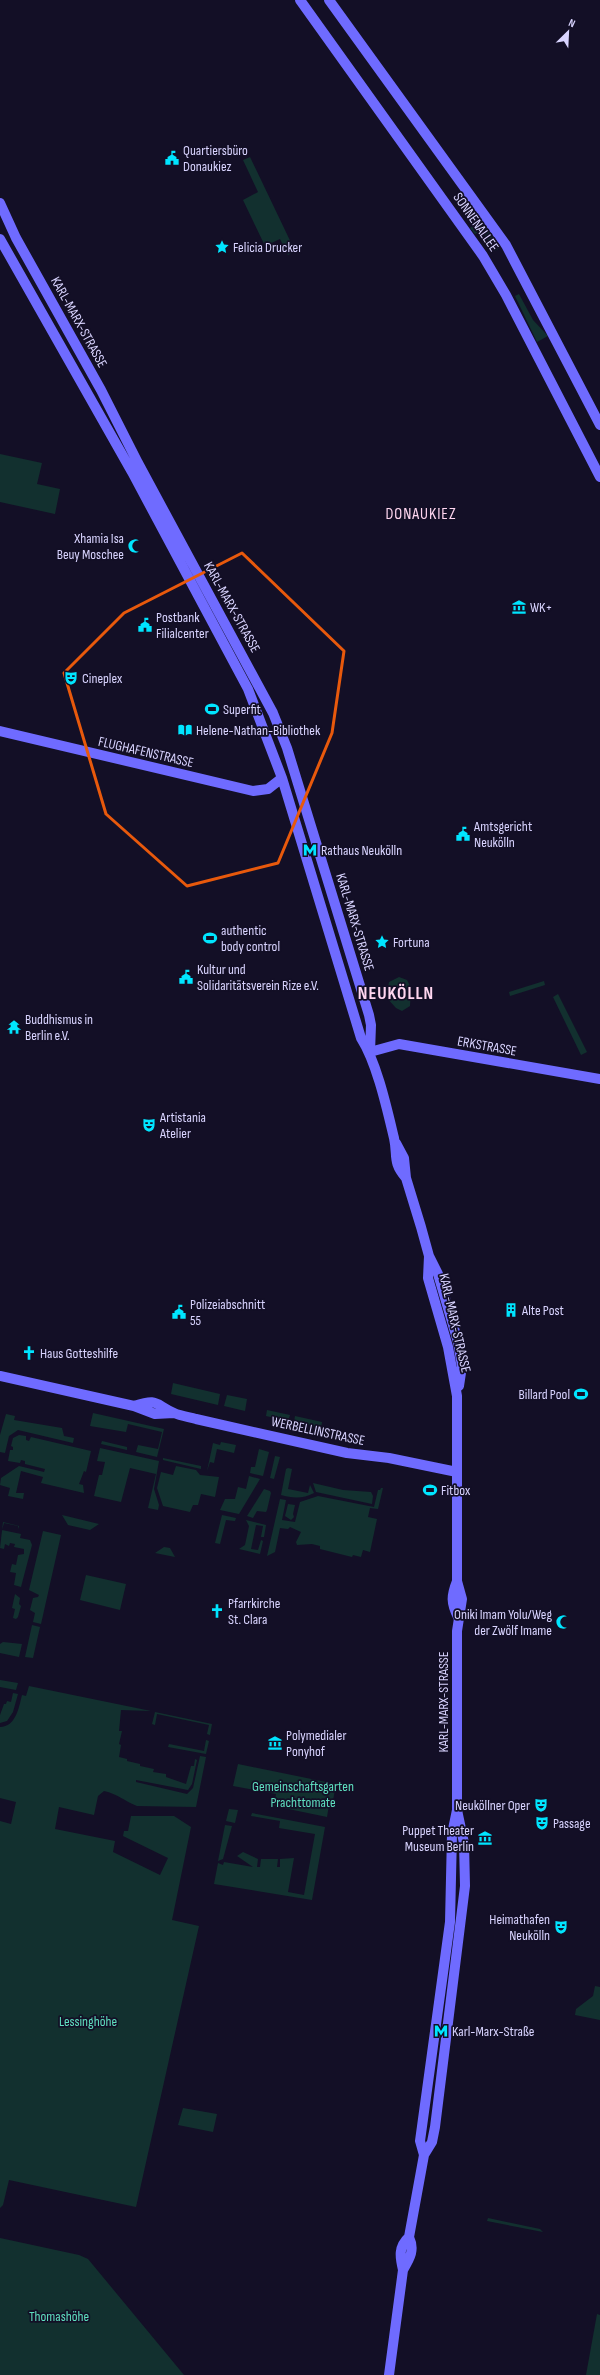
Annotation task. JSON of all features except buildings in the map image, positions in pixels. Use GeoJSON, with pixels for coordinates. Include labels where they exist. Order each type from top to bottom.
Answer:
{"type":"FeatureCollection","features":[{"type":"Feature","properties":{"kind":"main road","name":"SONNENALLEE"},"geometry":{"type":"LineString","coordinates":[[300,0],[483,256],[506,295],[600,477]]}},
{"type":"Feature","properties":{"kind":"main road","name":"SONNENALLEE"},"geometry":{"type":"LineString","coordinates":[[329,0],[506,245],[600,425]]}},
{"type":"Feature","properties":{"kind":"main road","name":"KARL-MARX-STRASSE"},"geometry":{"type":"LineString","coordinates":[[0,203],[16,238],[107,401],[134,466],[248,689],[282,778],[361,1038],[370,1052]]}},
{"type":"Feature","properties":{"kind":"main road","name":"KARL-MARX-STRASSE"},"geometry":{"type":"LineString","coordinates":[[0,239],[134,466],[262,692],[287,748],[370,1015],[370,1052],[394,1140],[404,1158],[406,1178],[429,1256],[438,1274],[461,1356],[462,1366],[457,1396],[457,1581],[452,1599],[458,1617],[457,1810],[452,1834],[450,1922],[420,2141],[424,2155]]}},
{"type":"Feature","properties":{"kind":"main road","name":"FLUGHAFENSTRASSE"},"geometry":{"type":"LineString","coordinates":[[0,731],[253,791],[268,789],[282,778]]}},
{"type":"Feature","properties":{"kind":"main road"},"geometry":{"type":"LineString","coordinates":[[287,748],[282,778],[300,793]]}},
{"type":"Feature","properties":{"kind":"main road","name":"ERKSTRASSE"},"geometry":{"type":"LineString","coordinates":[[370,1052],[399,1044],[600,1079]]}},
{"type":"Feature","properties":{"kind":"main road","name":"WERBELLINSTRASSE"},"geometry":{"type":"LineString","coordinates":[[0,1376],[134,1406],[148,1401],[162,1404],[174,1413],[347,1453],[389,1458],[457,1472]]}},
{"type":"Feature","properties":{"kind":"main road","name":"KARL-MARX-STRASSE"},"geometry":{"type":"LineString","coordinates":[[389,2375],[403,2270],[400,2256],[402,2244],[409,2237],[424,2155],[432,2142],[435,2127],[462,1912],[464,1843],[457,1810]]}},
{"type":"Feature","properties":{"kind":"highlighted area"},"geometry":{"type":"Polygon","coordinates":[[[242,553],[344,651],[332,733],[278,863],[187,886],[106,814],[64,673],[124,613],[242,553]]]}},
{"type":"Feature","properties":{"kind":"green space"},"geometry":{"type":"Polygon","coordinates":[[[250,157],[295,251],[288,255],[280,239],[265,246],[243,200],[258,192],[243,160],[250,157]]]}},
{"type":"Feature","properties":{"kind":"green space"},"geometry":{"type":"Polygon","coordinates":[[[481,220],[500,248],[495,251],[481,230],[475,234],[470,228],[481,220]]]}},
{"type":"Feature","properties":{"kind":"green space"},"geometry":{"type":"Polygon","coordinates":[[[519,294],[533,320],[548,336],[537,342],[515,296],[519,294]]]}},
{"type":"Feature","properties":{"kind":"green space"},"geometry":{"type":"Polygon","coordinates":[[[0,454],[42,463],[37,484],[60,489],[55,514],[0,502],[0,454]]]}},
{"type":"Feature","properties":{"kind":"green space"},"geometry":{"type":"Polygon","coordinates":[[[399,977],[407,980],[411,988],[410,1006],[402,1011],[396,1008],[386,997],[389,982],[399,977]]]}},
{"type":"Feature","properties":{"kind":"green space"},"geometry":{"type":"Polygon","coordinates":[[[544,981],[545,985],[510,996],[509,992],[544,981]]]}},
{"type":"Feature","properties":{"kind":"green space"},"geometry":{"type":"Polygon","coordinates":[[[558,994],[587,1052],[581,1055],[553,997],[558,994]]]}},
{"type":"Feature","properties":{"kind":"green space"},"geometry":{"type":"Polygon","coordinates":[[[173,1383],[220,1394],[218,1405],[171,1394],[173,1383]]]}},
{"type":"Feature","properties":{"kind":"green space"},"geometry":{"type":"Polygon","coordinates":[[[227,1395],[247,1399],[245,1411],[224,1406],[227,1395]]]}},
{"type":"Feature","properties":{"kind":"green space"},"geometry":{"type":"Polygon","coordinates":[[[267,1410],[290,1415],[288,1421],[266,1416],[267,1410]]]}},
{"type":"Feature","properties":{"kind":"green space"},"geometry":{"type":"Polygon","coordinates":[[[93,1413],[164,1429],[157,1457],[136,1452],[138,1445],[158,1449],[162,1432],[128,1424],[126,1432],[90,1426],[93,1413]]]}},
{"type":"Feature","properties":{"kind":"green space"},"geometry":{"type":"Polygon","coordinates":[[[6,1414],[15,1416],[14,1420],[62,1428],[64,1436],[74,1438],[73,1443],[18,1430],[9,1436],[5,1453],[0,1452],[0,1435],[6,1414]]]}},
{"type":"Feature","properties":{"kind":"green space"},"geometry":{"type":"Polygon","coordinates":[[[295,1416],[322,1422],[321,1428],[294,1422],[295,1416]]]}},
{"type":"Feature","properties":{"kind":"green space"},"geometry":{"type":"Polygon","coordinates":[[[19,1435],[26,1436],[26,1440],[29,1441],[31,1437],[91,1451],[86,1472],[84,1471],[79,1484],[83,1485],[84,1493],[41,1483],[43,1477],[21,1471],[16,1493],[24,1493],[23,1499],[8,1496],[10,1488],[0,1485],[1,1478],[19,1466],[44,1472],[45,1469],[25,1464],[25,1461],[21,1460],[20,1463],[8,1461],[10,1450],[13,1450],[13,1447],[11,1446],[13,1438],[19,1435]]]}},
{"type":"Feature","properties":{"kind":"green space"},"geometry":{"type":"Polygon","coordinates":[[[102,1441],[127,1447],[127,1450],[101,1444],[102,1441]]]}},
{"type":"Feature","properties":{"kind":"green space"},"geometry":{"type":"Polygon","coordinates":[[[221,1442],[236,1445],[234,1453],[217,1449],[214,1463],[210,1462],[207,1471],[213,1443],[220,1445],[221,1442]]]}},
{"type":"Feature","properties":{"kind":"green space"},"geometry":{"type":"Polygon","coordinates":[[[100,1448],[159,1461],[154,1489],[159,1505],[158,1510],[148,1508],[156,1474],[130,1468],[121,1502],[94,1496],[99,1475],[102,1475],[105,1462],[97,1461],[100,1448]]]}},
{"type":"Feature","properties":{"kind":"green space"},"geometry":{"type":"Polygon","coordinates":[[[259,1449],[269,1452],[263,1476],[250,1473],[251,1467],[255,1467],[259,1449]]]}},
{"type":"Feature","properties":{"kind":"green space"},"geometry":{"type":"Polygon","coordinates":[[[275,1456],[280,1457],[274,1479],[270,1478],[275,1456]]]}},
{"type":"Feature","properties":{"kind":"green space"},"geometry":{"type":"Polygon","coordinates":[[[163,1458],[201,1466],[201,1469],[163,1460],[163,1458]]]}},
{"type":"Feature","properties":{"kind":"green space"},"geometry":{"type":"Polygon","coordinates":[[[176,1466],[196,1470],[200,1475],[219,1477],[215,1497],[201,1494],[198,1505],[193,1505],[190,1512],[163,1506],[157,1488],[161,1472],[173,1475],[176,1466]]]}},
{"type":"Feature","properties":{"kind":"green space"},"geometry":{"type":"Polygon","coordinates":[[[286,1469],[292,1469],[288,1489],[308,1493],[310,1485],[314,1493],[298,1497],[281,1495],[286,1469]]]}},
{"type":"Feature","properties":{"kind":"green space"},"geometry":{"type":"Polygon","coordinates":[[[249,1476],[260,1479],[239,1514],[220,1510],[225,1499],[235,1499],[238,1487],[246,1489],[249,1476]]]}},
{"type":"Feature","properties":{"kind":"green space"},"geometry":{"type":"Polygon","coordinates":[[[313,1483],[343,1490],[371,1492],[373,1496],[372,1504],[316,1492],[313,1483]]]}},
{"type":"Feature","properties":{"kind":"green space"},"geometry":{"type":"Polygon","coordinates":[[[383,1488],[378,1509],[370,1508],[368,1517],[377,1519],[370,1552],[363,1550],[361,1557],[353,1555],[352,1557],[320,1549],[320,1546],[312,1544],[297,1545],[296,1542],[301,1532],[290,1527],[288,1529],[280,1528],[275,1552],[267,1556],[280,1499],[286,1500],[282,1520],[295,1522],[300,1502],[318,1496],[374,1507],[378,1490],[383,1488]]]}},
{"type":"Feature","properties":{"kind":"green space"},"geometry":{"type":"Polygon","coordinates":[[[264,1489],[270,1491],[271,1493],[266,1512],[257,1511],[253,1518],[247,1516],[264,1489]]]}},
{"type":"Feature","properties":{"kind":"green space"},"geometry":{"type":"Polygon","coordinates":[[[288,1504],[295,1505],[293,1514],[294,1517],[291,1520],[285,1516],[288,1504]]]}},
{"type":"Feature","properties":{"kind":"green space"},"geometry":{"type":"Polygon","coordinates":[[[62,1515],[99,1524],[90,1530],[68,1525],[62,1515]]]}},
{"type":"Feature","properties":{"kind":"green space"},"geometry":{"type":"Polygon","coordinates":[[[222,1515],[236,1518],[235,1521],[226,1520],[220,1544],[215,1543],[222,1515]]]}},
{"type":"Feature","properties":{"kind":"green space"},"geometry":{"type":"Polygon","coordinates":[[[246,1520],[266,1525],[264,1537],[261,1537],[263,1526],[256,1525],[251,1549],[258,1550],[261,1540],[263,1541],[260,1554],[239,1549],[245,1545],[249,1526],[246,1520]]]}},
{"type":"Feature","properties":{"kind":"green space"},"geometry":{"type":"Polygon","coordinates":[[[3,1522],[19,1526],[18,1529],[18,1526],[4,1523],[2,1530],[3,1522]]]}},
{"type":"Feature","properties":{"kind":"green space"},"geometry":{"type":"Polygon","coordinates":[[[2,1530],[21,1534],[20,1538],[30,1540],[32,1545],[21,1587],[14,1585],[16,1573],[10,1572],[12,1564],[16,1565],[18,1555],[24,1554],[24,1549],[14,1547],[15,1544],[10,1543],[9,1546],[5,1544],[4,1549],[0,1548],[2,1530]]]}},
{"type":"Feature","properties":{"kind":"green space"},"geometry":{"type":"Polygon","coordinates":[[[43,1531],[61,1535],[41,1624],[33,1622],[35,1613],[30,1610],[33,1598],[38,1597],[39,1595],[29,1590],[43,1531]]]}},
{"type":"Feature","properties":{"kind":"green space"},"geometry":{"type":"Polygon","coordinates":[[[164,1547],[170,1548],[175,1557],[155,1553],[164,1547]]]}},
{"type":"Feature","properties":{"kind":"green space"},"geometry":{"type":"Polygon","coordinates":[[[86,1575],[126,1584],[120,1610],[80,1600],[86,1575]]]}},
{"type":"Feature","properties":{"kind":"green space"},"geometry":{"type":"Polygon","coordinates":[[[15,1594],[20,1598],[19,1604],[21,1606],[16,1619],[13,1618],[15,1609],[12,1608],[15,1594]]]}},
{"type":"Feature","properties":{"kind":"green space"},"geometry":{"type":"Polygon","coordinates":[[[32,1625],[40,1627],[33,1658],[25,1657],[32,1625]]]}},
{"type":"Feature","properties":{"kind":"green space"},"geometry":{"type":"Polygon","coordinates":[[[3,1642],[22,1644],[19,1657],[0,1653],[0,1644],[3,1642]]]}},
{"type":"Feature","properties":{"kind":"green space"},"geometry":{"type":"Polygon","coordinates":[[[0,1680],[18,1683],[16,1690],[0,1687],[0,1680]]]}},
{"type":"Feature","properties":{"kind":"green space","name":"Lessinghöhe"},"geometry":{"type":"Polygon","coordinates":[[[29,1686],[151,1711],[121,1710],[119,1731],[122,1731],[119,1744],[121,1745],[119,1757],[127,1759],[127,1761],[154,1769],[153,1772],[166,1774],[166,1777],[186,1784],[191,1766],[194,1766],[195,1759],[197,1760],[192,1784],[188,1790],[136,1780],[136,1782],[187,1794],[193,1788],[200,1756],[206,1757],[196,1807],[137,1806],[104,1791],[98,1796],[94,1815],[59,1807],[55,1829],[115,1841],[113,1852],[160,1875],[168,1858],[123,1836],[124,1831],[128,1831],[131,1816],[174,1816],[191,1827],[172,1920],[199,1926],[136,2207],[9,2180],[3,2205],[0,2208],[0,1821],[11,1824],[16,1802],[0,1798],[0,1727],[10,1724],[16,1716],[22,1695],[26,1696],[29,1686]]]}},
{"type":"Feature","properties":{"kind":"green space"},"geometry":{"type":"Polygon","coordinates":[[[13,1693],[18,1694],[13,1712],[7,1721],[0,1723],[0,1715],[4,1704],[6,1704],[7,1701],[11,1702],[13,1693]]]}},
{"type":"Feature","properties":{"kind":"green space"},"geometry":{"type":"Polygon","coordinates":[[[155,1712],[212,1724],[210,1735],[207,1734],[209,1725],[157,1714],[155,1725],[152,1724],[155,1712]]]}},
{"type":"Feature","properties":{"kind":"green space"},"geometry":{"type":"Polygon","coordinates":[[[206,1740],[209,1741],[206,1754],[168,1747],[169,1744],[204,1751],[206,1740]]]}},
{"type":"Feature","properties":{"kind":"green space","name":"Gemeinschaftsgarten Prachttomate"},"geometry":{"type":"Polygon","coordinates":[[[238,1764],[336,1784],[332,1806],[329,1805],[327,1817],[274,1806],[276,1794],[233,1786],[238,1764]]]}},
{"type":"Feature","properties":{"kind":"green space"},"geometry":{"type":"Polygon","coordinates":[[[229,1809],[238,1810],[235,1823],[226,1821],[229,1809]]]}},
{"type":"Feature","properties":{"kind":"green space"},"geometry":{"type":"Polygon","coordinates":[[[252,1813],[325,1827],[312,1900],[214,1884],[218,1863],[223,1865],[224,1862],[253,1867],[237,1856],[243,1852],[258,1859],[257,1867],[260,1867],[261,1859],[278,1859],[277,1867],[280,1867],[280,1859],[294,1858],[288,1892],[304,1895],[315,1834],[279,1828],[280,1821],[251,1816],[252,1813]]]}},
{"type":"Feature","properties":{"kind":"green space"},"geometry":{"type":"Polygon","coordinates":[[[225,1825],[232,1826],[223,1859],[218,1861],[225,1825]]]}},
{"type":"Feature","properties":{"kind":"green space"},"geometry":{"type":"Polygon","coordinates":[[[595,1986],[600,1987],[600,2020],[575,2015],[576,2009],[593,1996],[595,1986]]]}},
{"type":"Feature","properties":{"kind":"green space"},"geometry":{"type":"Polygon","coordinates":[[[183,2108],[217,2114],[213,2132],[178,2125],[183,2108]]]}},
{"type":"Feature","properties":{"kind":"green space"},"geometry":{"type":"Polygon","coordinates":[[[488,2218],[540,2229],[543,2232],[487,2221],[488,2218]]]}},
{"type":"Feature","properties":{"kind":"green space","name":"Thomashöhe"},"geometry":{"type":"Polygon","coordinates":[[[0,2238],[79,2255],[88,2259],[184,2375],[0,2375],[0,2238]]]}},
{"type":"Feature","properties":{"kind":"green space"},"geometry":{"type":"Polygon","coordinates":[[[597,2314],[600,2315],[600,2375],[586,2375],[597,2314]]]}},
{"type":"Feature","properties":{"kind":"water"},"geometry":{"type":"Polygon","coordinates":[[[400,988],[403,989],[403,999],[396,1000],[393,999],[392,992],[393,989],[400,988]]]}},
{"type":"Feature","properties":{"kind":"place","name":"Quartiersbüro Donaukiez"},"geometry":{"type":"Point","coordinates":[172,158]}},
{"type":"Feature","properties":{"kind":"place","name":"Felicia Drucker"},"geometry":{"type":"Point","coordinates":[222,247]}},
{"type":"Feature","properties":{"kind":"place","name":"Xhamia Isa Beuy Moschee"},"geometry":{"type":"Point","coordinates":[135,546]}},
{"type":"Feature","properties":{"kind":"place","name":"WK+"},"geometry":{"type":"Point","coordinates":[519,607]}},
{"type":"Feature","properties":{"kind":"place","name":"Postbank Filialcenter"},"geometry":{"type":"Point","coordinates":[145,625]}},
{"type":"Feature","properties":{"kind":"place","name":"Cineplex"},"geometry":{"type":"Point","coordinates":[71,678]}},
{"type":"Feature","properties":{"kind":"place","name":"Superfit"},"geometry":{"type":"Point","coordinates":[212,709]}},
{"type":"Feature","properties":{"kind":"place","name":"Helene-Nathan-Bibliothek"},"geometry":{"type":"Point","coordinates":[185,730]}},
{"type":"Feature","properties":{"kind":"place","name":"Amtsgericht Neukölln"},"geometry":{"type":"Point","coordinates":[463,834]}},
{"type":"Feature","properties":{"kind":"place","name":"Rathaus Neukölln"},"geometry":{"type":"Point","coordinates":[310,850]}},
{"type":"Feature","properties":{"kind":"place","name":"authentic body control"},"geometry":{"type":"Point","coordinates":[210,938]}},
{"type":"Feature","properties":{"kind":"place","name":"Fortuna"},"geometry":{"type":"Point","coordinates":[382,942]}},
{"type":"Feature","properties":{"kind":"place","name":"Kultur und Solidaritätsverein Rize e.V."},"geometry":{"type":"Point","coordinates":[186,977]}},
{"type":"Feature","properties":{"kind":"place","name":"Buddhismus in Berlin e.V."},"geometry":{"type":"Point","coordinates":[14,1027]}},
{"type":"Feature","properties":{"kind":"place","name":"Artistania Atelier"},"geometry":{"type":"Point","coordinates":[149,1125]}},
{"type":"Feature","properties":{"kind":"place","name":"Alte Post"},"geometry":{"type":"Point","coordinates":[511,1310]}},
{"type":"Feature","properties":{"kind":"place","name":"Polizeiabschnitt 55"},"geometry":{"type":"Point","coordinates":[179,1312]}},
{"type":"Feature","properties":{"kind":"place","name":"Haus Gotteshilfe"},"geometry":{"type":"Point","coordinates":[29,1353]}},
{"type":"Feature","properties":{"kind":"place","name":"Billard Pool"},"geometry":{"type":"Point","coordinates":[581,1394]}},
{"type":"Feature","properties":{"kind":"place","name":"Fitbox"},"geometry":{"type":"Point","coordinates":[430,1490]}},
{"type":"Feature","properties":{"kind":"place","name":"Pfarrkirche St. Clara"},"geometry":{"type":"Point","coordinates":[217,1611]}},
{"type":"Feature","properties":{"kind":"place","name":"Oniki Imam Yolu/Weg der Zwölf Imame"},"geometry":{"type":"Point","coordinates":[563,1622]}},
{"type":"Feature","properties":{"kind":"place","name":"Polymedialer Ponyhof"},"geometry":{"type":"Point","coordinates":[275,1743]}},
{"type":"Feature","properties":{"kind":"place","name":"Neuköllner Oper"},"geometry":{"type":"Point","coordinates":[541,1805]}},
{"type":"Feature","properties":{"kind":"place","name":"Passage"},"geometry":{"type":"Point","coordinates":[542,1823]}},
{"type":"Feature","properties":{"kind":"place","name":"Puppet Theater Museum Berlin"},"geometry":{"type":"Point","coordinates":[485,1838]}},
{"type":"Feature","properties":{"kind":"place","name":"Heimathafen Neukölln"},"geometry":{"type":"Point","coordinates":[561,1927]}},
{"type":"Feature","properties":{"kind":"place","name":"Karl-Marx-Straße"},"geometry":{"type":"Point","coordinates":[441,2031]}},
{"type":"Feature","properties":{"kind":"district","name":"DONAUKIEZ"},"geometry":{"type":"Point","coordinates":[421,514]}},
{"type":"Feature","properties":{"kind":"district","name":"NEUKÖLLN"},"geometry":{"type":"Point","coordinates":[396,993]}}]}
